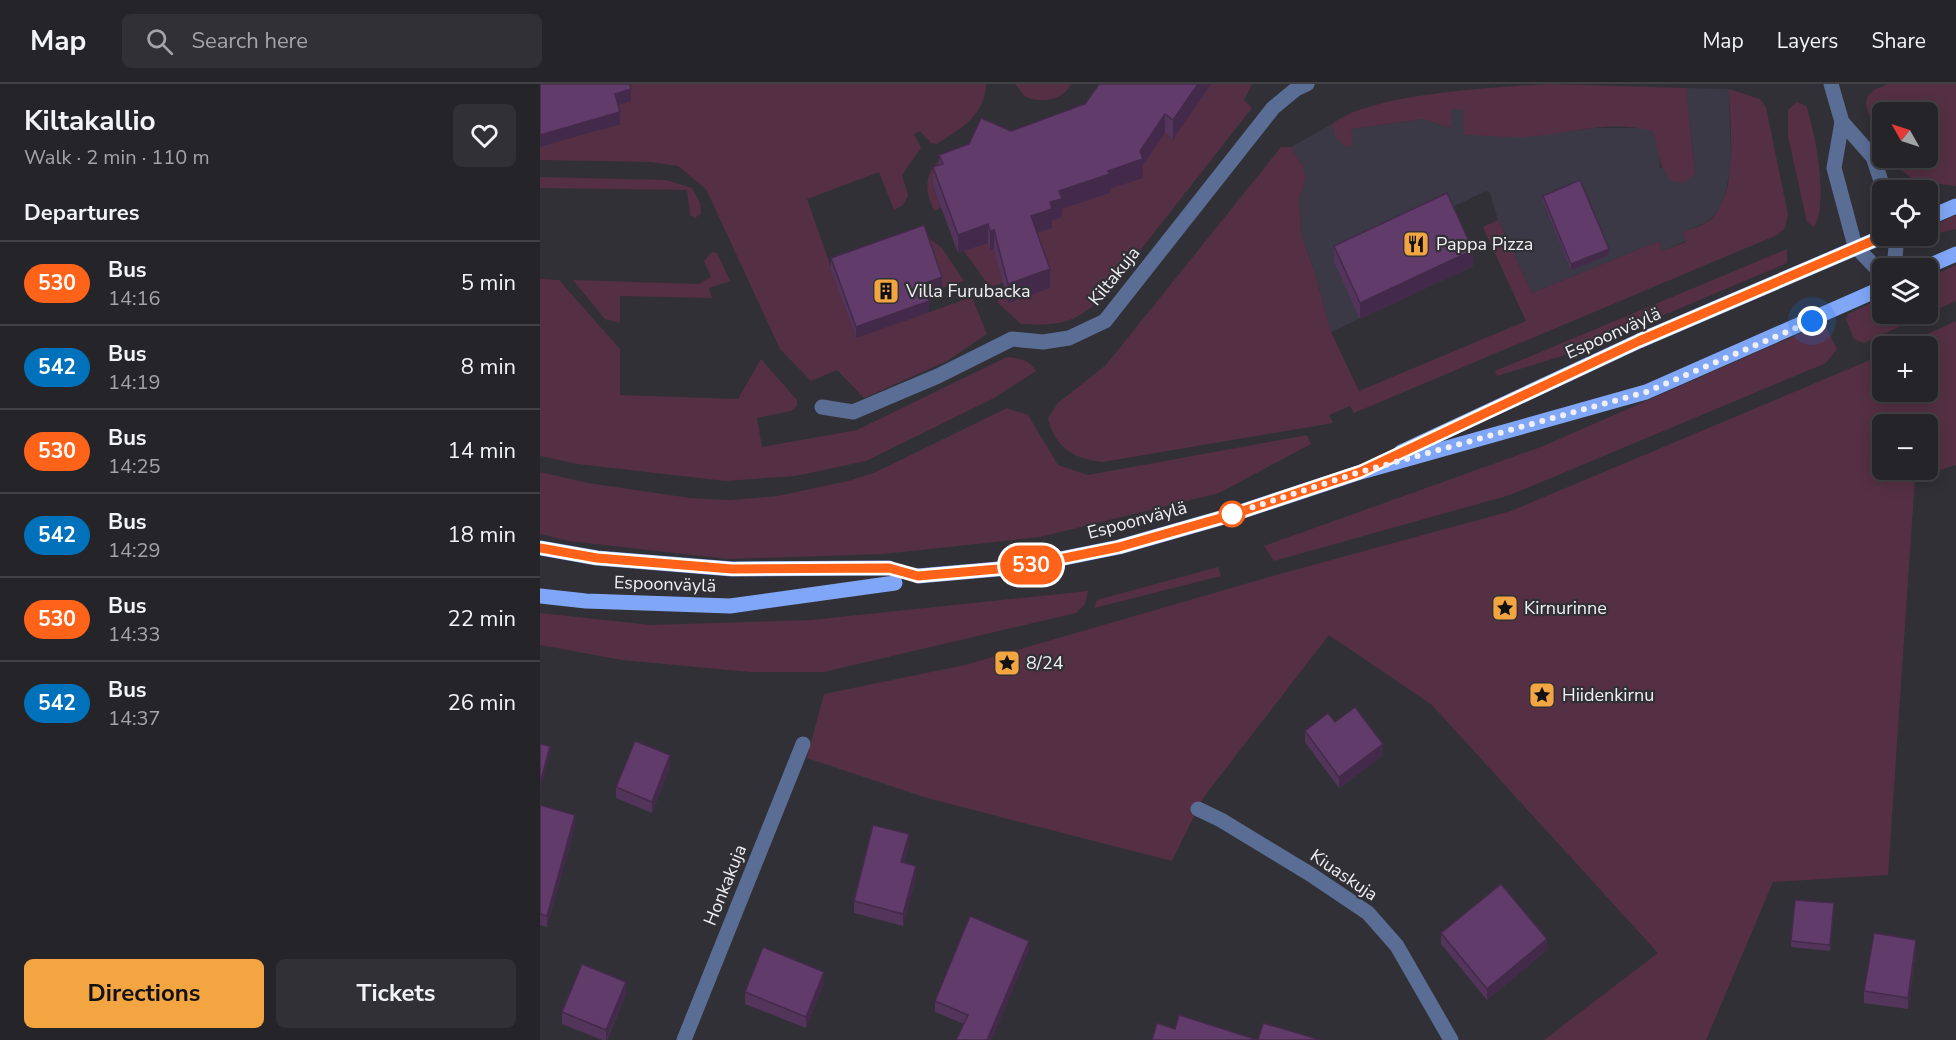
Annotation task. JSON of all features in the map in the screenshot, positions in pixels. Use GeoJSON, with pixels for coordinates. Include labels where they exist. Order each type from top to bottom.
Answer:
{"type":"FeatureCollection","features":[{"type":"Feature","properties":{"kind":"main road"},"geometry":{"type":"LineString","coordinates":[[1938,214],[1956,206]]}},
{"type":"Feature","properties":{"kind":"main road","name":"Espoonväylä"},"geometry":{"type":"LineString","coordinates":[[1360,472],[1639,341],[1872,240]]}},
{"type":"Feature","properties":{"kind":"main road"},"geometry":{"type":"LineString","coordinates":[[1938,262],[1956,254]]}},
{"type":"Feature","properties":{"kind":"main road","name":"Espoonväylä"},"geometry":{"type":"LineString","coordinates":[[918,576],[1020,567],[1119,547],[1231,515],[1360,472],[1646,392],[1872,292]]}},
{"type":"Feature","properties":{"kind":"main road","name":"Espoonväylä"},"geometry":{"type":"LineString","coordinates":[[540,548],[597,558],[732,569],[889,568]]}},
{"type":"Feature","properties":{"kind":"main road","name":"Espoonväylä"},"geometry":{"type":"LineString","coordinates":[[540,596],[586,601],[730,606],[895,583]]}},
{"type":"Feature","properties":{"kind":"street","name":"Kiltakuja"},"geometry":{"type":"LineString","coordinates":[[822,407],[853,412],[938,376],[1012,339],[1043,342],[1069,338],[1105,321],[1273,108],[1296,89],[1307,84]]}},
{"type":"Feature","properties":{"kind":"street"},"geometry":{"type":"LineString","coordinates":[[1831,84],[1842,122],[1873,157],[1881,180]]}},
{"type":"Feature","properties":{"kind":"street"},"geometry":{"type":"LineString","coordinates":[[1842,122],[1834,168],[1855,246],[1872,264]]}},
{"type":"Feature","properties":{"kind":"street","name":"Honkakuja"},"geometry":{"type":"LineString","coordinates":[[684,1040],[803,744]]}},
{"type":"Feature","properties":{"kind":"street","name":"Kiuaskuja"},"geometry":{"type":"LineString","coordinates":[[1198,809],[1221,820],[1300,868],[1368,913],[1397,946],[1437,1020],[1451,1040]]}},
{"type":"Feature","properties":{"kind":"shaded area"},"geometry":{"type":"Polygon","coordinates":[[[627,84],[986,84],[985,95],[976,113],[955,132],[937,144],[931,143],[920,131],[914,134],[921,148],[902,175],[908,195],[903,205],[894,210],[879,172],[807,199],[856,338],[972,297],[987,334],[947,361],[864,398],[837,370],[811,381],[780,349],[706,189],[678,166],[651,162],[540,160],[540,135],[596,118],[600,130],[620,124],[615,106],[627,84]]]}},
{"type":"Feature","properties":{"kind":"shaded area"},"geometry":{"type":"Polygon","coordinates":[[[1015,84],[1071,84],[1063,94],[1057,97],[1037,100],[1024,96],[1015,84]]]}},
{"type":"Feature","properties":{"kind":"shaded area"},"geometry":{"type":"Polygon","coordinates":[[[1211,84],[1252,84],[1244,100],[1252,108],[1105,295],[1085,312],[1067,321],[1021,324],[998,303],[998,300],[1005,295],[1008,302],[1042,269],[994,286],[988,284],[951,234],[979,246],[1050,221],[1059,210],[1106,182],[1140,169],[1165,133],[1173,139],[1211,84]]]}},
{"type":"Feature","properties":{"kind":"shaded area"},"geometry":{"type":"Polygon","coordinates":[[[1548,84],[1686,88],[1695,174],[1683,183],[1670,180],[1663,168],[1652,131],[1636,128],[1621,126],[1589,128],[1526,137],[1464,135],[1463,109],[1451,109],[1451,128],[1423,119],[1351,129],[1353,145],[1347,148],[1335,136],[1332,124],[1351,113],[1405,98],[1467,90],[1548,84]]]}},
{"type":"Feature","properties":{"kind":"shaded area"},"geometry":{"type":"Polygon","coordinates":[[[1888,84],[1956,84],[1956,186],[1938,184],[1938,180],[1914,180],[1899,168],[1938,168],[1938,102],[1872,102],[1872,122],[1866,106],[1867,97],[1874,90],[1888,84]]]}},
{"type":"Feature","properties":{"kind":"shaded area"},"geometry":{"type":"Polygon","coordinates":[[[1686,88],[1729,89],[1731,167],[1724,199],[1717,212],[1707,222],[1683,232],[1686,241],[1662,251],[1659,241],[1532,293],[1498,220],[1490,193],[1486,191],[1448,209],[1473,266],[1331,332],[1314,270],[1302,237],[1299,199],[1306,179],[1303,166],[1291,147],[1332,124],[1335,136],[1351,129],[1423,119],[1451,128],[1451,109],[1464,109],[1464,134],[1524,137],[1594,128],[1642,128],[1652,131],[1659,148],[1660,168],[1695,174],[1686,88]]]}},
{"type":"Feature","properties":{"kind":"shaded area"},"geometry":{"type":"Polygon","coordinates":[[[1729,89],[1760,99],[1766,107],[1788,215],[1785,228],[1777,235],[1354,413],[1350,406],[1329,415],[1333,423],[1103,462],[1075,455],[1055,437],[1048,418],[1058,403],[1106,365],[1281,147],[1291,147],[1303,166],[1306,179],[1299,199],[1302,237],[1314,270],[1331,332],[1359,391],[1526,321],[1483,227],[1498,220],[1532,293],[1659,241],[1662,251],[1686,242],[1683,232],[1709,221],[1719,209],[1725,195],[1731,159],[1729,89]]]}},
{"type":"Feature","properties":{"kind":"shaded area"},"geometry":{"type":"Polygon","coordinates":[[[1797,102],[1806,106],[1819,167],[1820,202],[1814,227],[1807,222],[1788,136],[1788,110],[1797,102]]]}},
{"type":"Feature","properties":{"kind":"shaded area"},"geometry":{"type":"Polygon","coordinates":[[[953,153],[933,187],[941,207],[935,211],[928,194],[929,177],[937,163],[953,153]]]}},
{"type":"Feature","properties":{"kind":"shaded area"},"geometry":{"type":"Polygon","coordinates":[[[540,177],[666,180],[692,188],[700,203],[701,213],[695,218],[690,215],[687,190],[540,188],[540,177]]]}},
{"type":"Feature","properties":{"kind":"shaded area"},"geometry":{"type":"Polygon","coordinates":[[[1956,215],[1956,229],[1938,233],[1938,223],[1956,215]]]}},
{"type":"Feature","properties":{"kind":"shaded area"},"geometry":{"type":"Polygon","coordinates":[[[928,238],[942,248],[964,281],[942,288],[928,238]]]}},
{"type":"Feature","properties":{"kind":"shaded area"},"geometry":{"type":"Polygon","coordinates":[[[1787,249],[1787,263],[1581,350],[1497,376],[1495,371],[1787,249]]]}},
{"type":"Feature","properties":{"kind":"shaded area"},"geometry":{"type":"Polygon","coordinates":[[[712,252],[717,253],[730,281],[709,288],[712,298],[620,296],[620,323],[605,319],[573,280],[699,284],[711,277],[704,261],[712,252]]]}},
{"type":"Feature","properties":{"kind":"shaded area"},"geometry":{"type":"Polygon","coordinates":[[[1956,265],[1956,301],[1938,309],[1938,273],[1956,265]]]}},
{"type":"Feature","properties":{"kind":"shaded area"},"geometry":{"type":"Polygon","coordinates":[[[540,279],[559,280],[620,349],[620,395],[738,399],[761,359],[797,400],[797,406],[791,411],[757,418],[762,447],[857,430],[1007,357],[1024,360],[1036,371],[994,398],[866,461],[795,476],[725,481],[578,464],[540,456],[540,279]]]}},
{"type":"Feature","properties":{"kind":"shaded area"},"geometry":{"type":"Polygon","coordinates":[[[1872,303],[1872,324],[1906,324],[1879,336],[1872,336],[1872,339],[1864,343],[1854,339],[1846,320],[1848,314],[1872,303]]]}},
{"type":"Feature","properties":{"kind":"shaded area"},"geometry":{"type":"Polygon","coordinates":[[[1956,321],[1956,465],[1938,471],[1938,414],[1872,414],[1872,480],[1915,480],[1888,875],[1773,882],[1706,1040],[1544,1040],[1658,953],[1432,705],[1329,635],[1203,798],[1172,861],[927,798],[807,758],[824,694],[965,665],[1276,575],[1511,511],[1872,359],[1872,402],[1938,402],[1938,336],[1923,336],[1956,321]]]}},
{"type":"Feature","properties":{"kind":"shaded area"},"geometry":{"type":"Polygon","coordinates":[[[1824,323],[1837,349],[1826,363],[1510,495],[1274,561],[1264,546],[1541,447],[1824,323]]]}},
{"type":"Feature","properties":{"kind":"shaded area"},"geometry":{"type":"Polygon","coordinates":[[[1007,408],[1028,415],[1058,465],[1088,475],[1307,435],[1311,444],[1219,493],[1040,537],[883,554],[728,559],[569,541],[540,534],[540,472],[588,483],[690,498],[730,500],[778,496],[852,480],[876,472],[1007,408]]]}},
{"type":"Feature","properties":{"kind":"shaded area"},"geometry":{"type":"Polygon","coordinates":[[[1218,567],[1221,576],[1094,608],[1097,600],[1218,567]]]}},
{"type":"Feature","properties":{"kind":"shaded area"},"geometry":{"type":"Polygon","coordinates":[[[1088,591],[1085,604],[1076,613],[824,672],[750,672],[622,660],[540,645],[540,613],[651,625],[811,620],[1088,591]]]}},
{"type":"Feature","properties":{"kind":"building"},"geometry":{"type":"Polygon","coordinates":[[[540,84],[630,84],[631,89],[615,94],[620,112],[540,135],[540,84]]]}},
{"type":"Feature","properties":{"kind":"building"},"geometry":{"type":"Polygon","coordinates":[[[1099,84],[1198,84],[1173,120],[1165,114],[1140,151],[1143,159],[1108,171],[1110,174],[1059,191],[1062,199],[1050,202],[1052,209],[1031,216],[1050,269],[1008,284],[994,230],[990,231],[988,224],[958,235],[933,167],[943,164],[939,155],[969,144],[981,118],[1011,131],[1085,104],[1099,84]]]}},
{"type":"Feature","properties":{"kind":"building"},"geometry":{"type":"Polygon","coordinates":[[[1580,180],[1609,249],[1571,264],[1543,196],[1580,180]]]}},
{"type":"Feature","properties":{"kind":"building"},"geometry":{"type":"Polygon","coordinates":[[[1447,193],[1473,250],[1360,303],[1334,246],[1447,193]]]}},
{"type":"Feature","properties":{"kind":"building","name":"Villa Furubacka"},"geometry":{"type":"Polygon","coordinates":[[[924,225],[942,277],[923,284],[929,301],[856,327],[831,258],[924,225]]]}},
{"type":"Feature","properties":{"kind":"building"},"geometry":{"type":"Polygon","coordinates":[[[1355,707],[1383,744],[1339,777],[1305,731],[1328,713],[1335,722],[1355,707]]]}},
{"type":"Feature","properties":{"kind":"building"},"geometry":{"type":"Polygon","coordinates":[[[635,741],[670,755],[652,802],[616,787],[635,741]]]}},
{"type":"Feature","properties":{"kind":"building"},"geometry":{"type":"Polygon","coordinates":[[[540,744],[550,746],[540,784],[540,744]]]}},
{"type":"Feature","properties":{"kind":"building"},"geometry":{"type":"Polygon","coordinates":[[[540,805],[575,815],[547,916],[540,914],[540,805]]]}},
{"type":"Feature","properties":{"kind":"building"},"geometry":{"type":"Polygon","coordinates":[[[873,825],[909,834],[901,862],[916,866],[903,914],[854,901],[873,825]]]}},
{"type":"Feature","properties":{"kind":"building"},"geometry":{"type":"Polygon","coordinates":[[[1501,884],[1547,939],[1487,989],[1441,933],[1501,884]]]}},
{"type":"Feature","properties":{"kind":"building"},"geometry":{"type":"Polygon","coordinates":[[[1795,900],[1834,903],[1830,945],[1791,941],[1795,900]]]}},
{"type":"Feature","properties":{"kind":"building"},"geometry":{"type":"Polygon","coordinates":[[[970,916],[1029,941],[987,1040],[956,1040],[968,1015],[935,1001],[970,916]]]}},
{"type":"Feature","properties":{"kind":"building"},"geometry":{"type":"Polygon","coordinates":[[[1874,933],[1916,940],[1908,998],[1864,991],[1874,933]]]}},
{"type":"Feature","properties":{"kind":"building"},"geometry":{"type":"Polygon","coordinates":[[[763,947],[824,972],[806,1017],[745,992],[763,947]]]}},
{"type":"Feature","properties":{"kind":"building"},"geometry":{"type":"Polygon","coordinates":[[[582,964],[626,982],[606,1030],[562,1012],[582,964]]]}},
{"type":"Feature","properties":{"kind":"building"},"geometry":{"type":"Polygon","coordinates":[[[1179,1015],[1258,1040],[1152,1040],[1157,1023],[1175,1029],[1179,1015]]]}},
{"type":"Feature","properties":{"kind":"building"},"geometry":{"type":"Polygon","coordinates":[[[1263,1023],[1321,1040],[1258,1040],[1263,1023]]]}},
{"type":"Feature","properties":{"kind":"tunnel"},"geometry":{"type":"LineString","coordinates":[[889,568],[918,576]]}},
{"type":"Feature","properties":{"kind":"bus line","name":"530"},"geometry":{"type":"LineString","coordinates":[[540,548],[597,558],[732,569],[889,568],[918,576],[1020,567],[1119,547],[1231,515],[1360,472],[1639,341],[1872,240]]}},
{"type":"Feature","properties":{"kind":"place","name":"Pappa Pizza"},"geometry":{"type":"Point","coordinates":[1416,244]}},
{"type":"Feature","properties":{"kind":"place","name":"Villa Furubacka"},"geometry":{"type":"Point","coordinates":[886,291]}},
{"type":"Feature","properties":{"kind":"place","name":"Kirnurinne"},"geometry":{"type":"Point","coordinates":[1505,608]}},
{"type":"Feature","properties":{"kind":"place","name":"8/24"},"geometry":{"type":"Point","coordinates":[1007,663]}},
{"type":"Feature","properties":{"kind":"place","name":"Hiidenkirnu"},"geometry":{"type":"Point","coordinates":[1542,695]}},
{"type":"Feature","properties":{"kind":"route"},"geometry":{"type":"LineString","coordinates":[[1232,514],[1360,472],[1646,392],[1812,321]]}}]}
